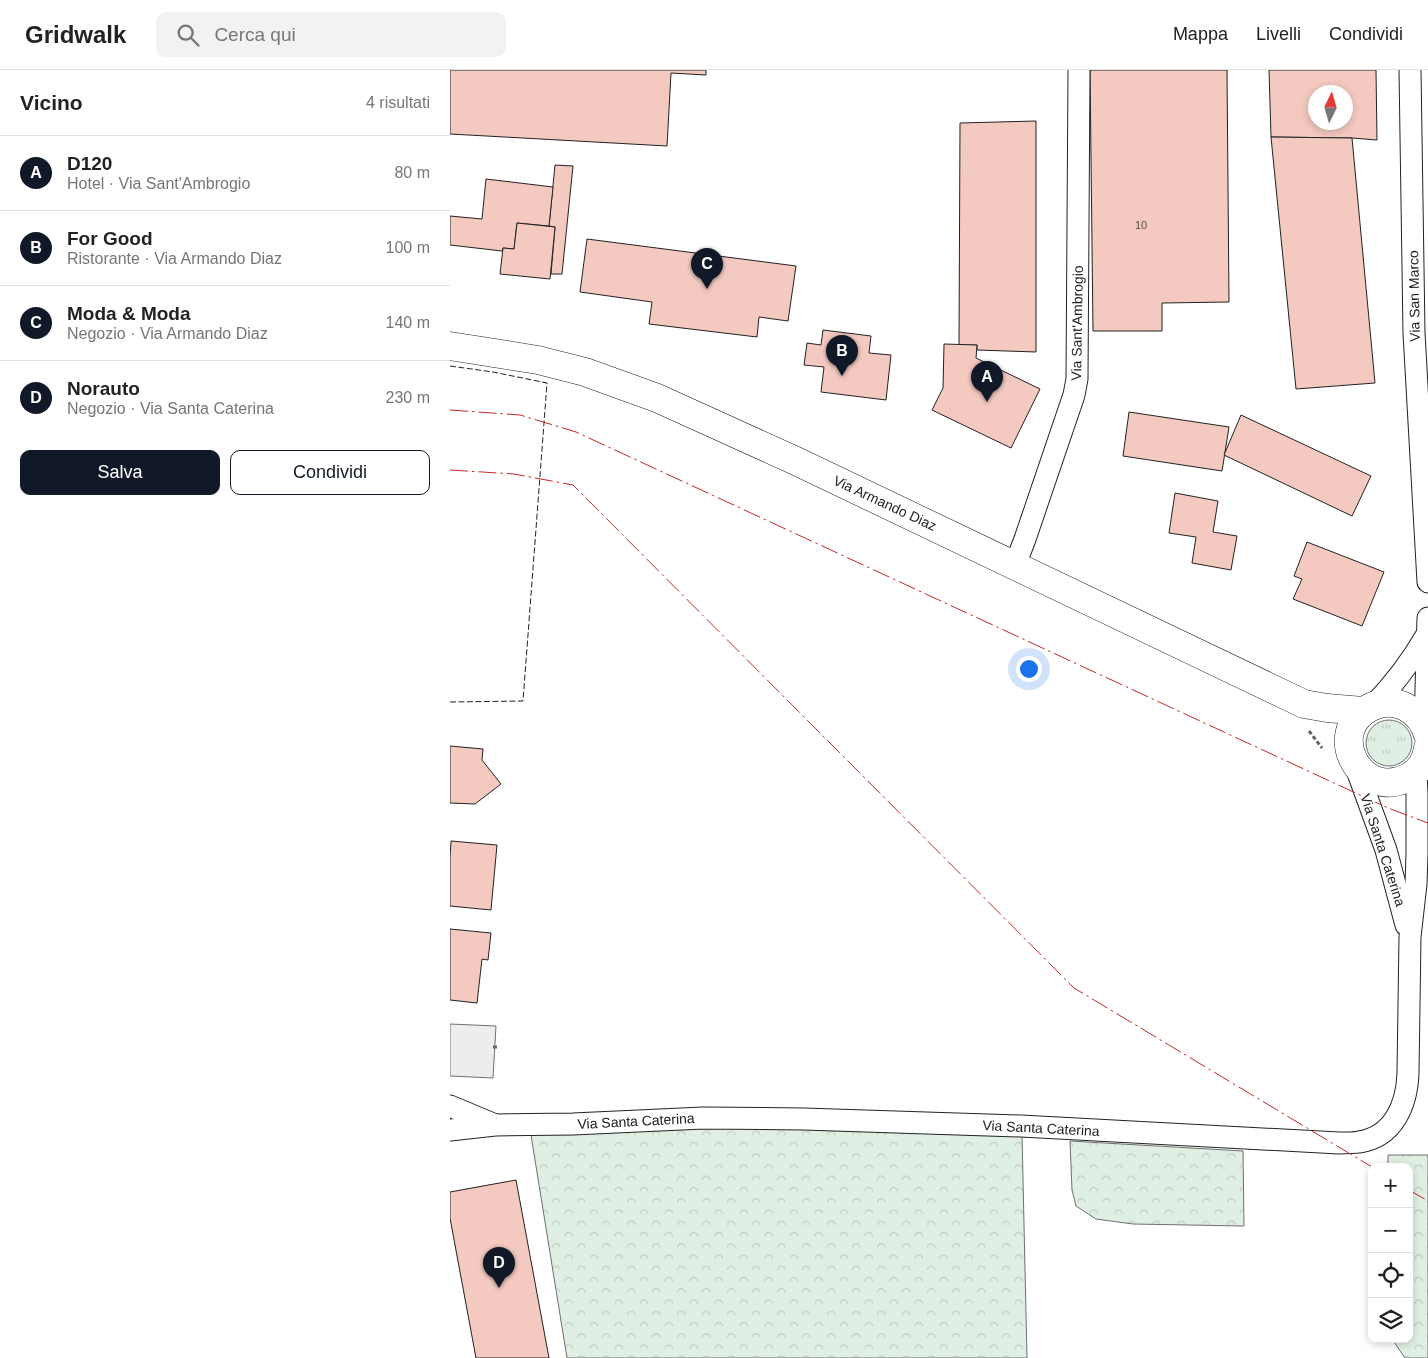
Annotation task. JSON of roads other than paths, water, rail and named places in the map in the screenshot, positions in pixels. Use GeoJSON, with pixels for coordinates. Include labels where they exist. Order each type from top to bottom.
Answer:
{"type":"FeatureCollection","features":[{"type":"Feature","properties":{"kind":"street","name":"Via Sant'Ambrogio"},"geometry":{"type":"LineString","coordinates":[[1015,565],[1071,404],[1077,379],[1079,70]]}},
{"type":"Feature","properties":{"kind":"street","name":"Via San Marco"},"geometry":{"type":"LineString","coordinates":[[1410,70],[1414,333],[1428,582]]}},
{"type":"Feature","properties":{"kind":"street","name":"Via Armando Diaz"},"geometry":{"type":"LineString","coordinates":[[450,346],[538,360],[585,372],[657,398],[796,461],[1015,565],[1305,716],[1342,755],[1369,778],[1390,783],[1422,775]]}},
{"type":"Feature","properties":{"kind":"street"},"geometry":{"type":"LineString","coordinates":[[1342,755],[1356,720],[1389,690],[1406,669],[1428,626]]}},
{"type":"Feature","properties":{"kind":"street"},"geometry":{"type":"LineString","coordinates":[[1422,775],[1427,736],[1428,626]]}},
{"type":"Feature","properties":{"kind":"street","name":"Via Armando Diaz"},"geometry":{"type":"LineString","coordinates":[[1305,716],[1327,708],[1368,709],[1385,703],[1397,703],[1418,715],[1427,736]]}},
{"type":"Feature","properties":{"kind":"street","name":"Via Santa Caterina"},"geometry":{"type":"LineString","coordinates":[[1342,755],[1386,850],[1410,938]]}},
{"type":"Feature","properties":{"kind":"street","name":"Via Santa Caterina"},"geometry":{"type":"LineString","coordinates":[[450,1130],[495,1125],[573,1124],[702,1118],[795,1119],[1021,1126],[1359,1142],[1375,1136],[1394,1121],[1402,1108],[1406,1093],[1410,938],[1416,884],[1418,793],[1422,775]]}},
{"type":"Feature","properties":{"kind":"street","name":"Via Santa Caterina"},"geometry":{"type":"LineString","coordinates":[[450,1106],[495,1125]]}},
{"type":"Feature","properties":{"kind":"place","name":"Moda & Moda"},"geometry":{"type":"Point","coordinates":[707,289]}},
{"type":"Feature","properties":{"kind":"place","name":"For Good"},"geometry":{"type":"Point","coordinates":[842,376]}},
{"type":"Feature","properties":{"kind":"place","name":"D120"},"geometry":{"type":"Point","coordinates":[987,402]}},
{"type":"Feature","properties":{"kind":"place","name":"Norauto"},"geometry":{"type":"Point","coordinates":[499,1288]}}]}
